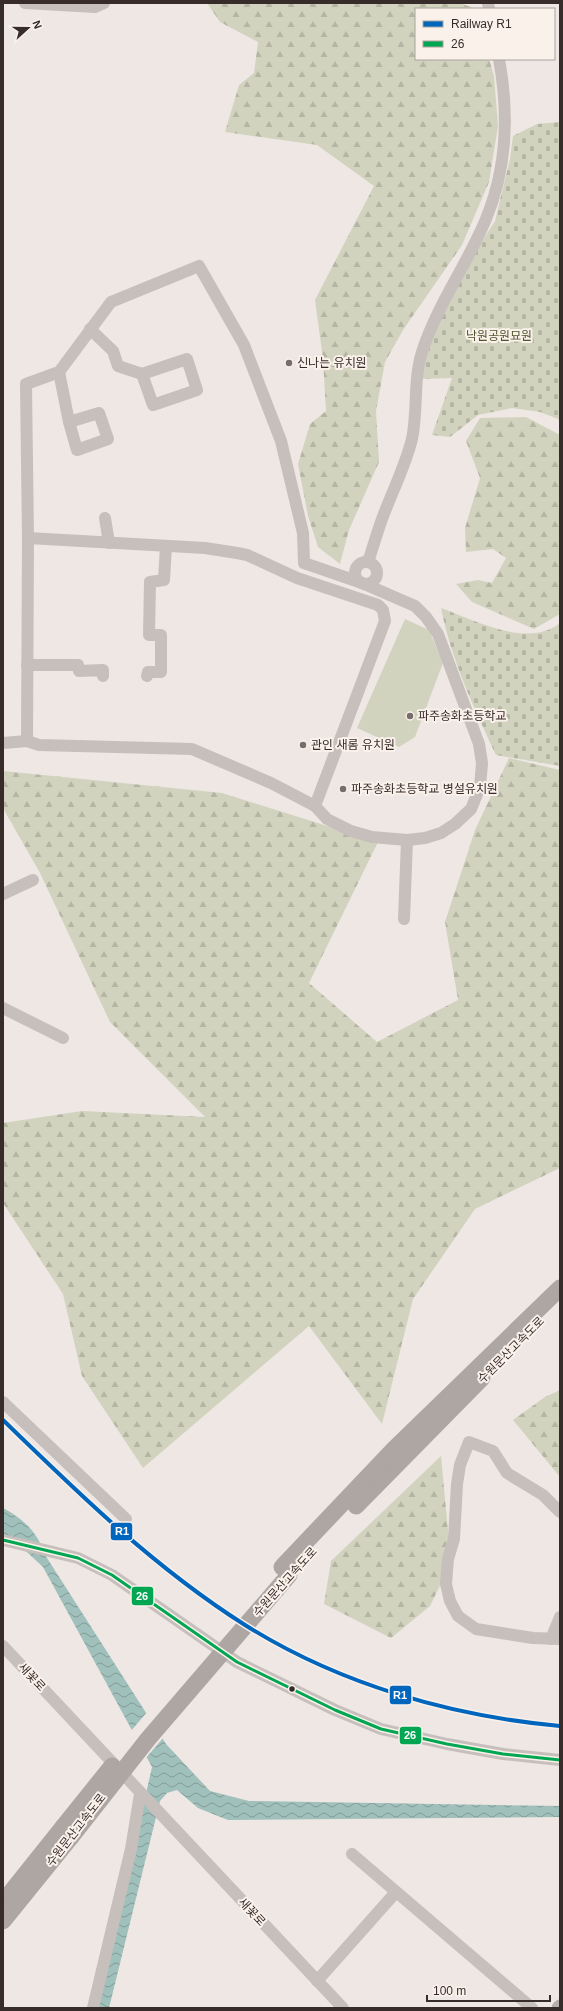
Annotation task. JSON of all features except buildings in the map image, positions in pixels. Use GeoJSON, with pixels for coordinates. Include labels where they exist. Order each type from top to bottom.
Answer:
{"type":"FeatureCollection","features":[{"type":"Feature","properties":{"kind":"highway","name":"수원문산고속도로"},"geometry":{"type":"LineString","coordinates":[[3,1902],[67,1832],[148,1739],[286,1571],[394,1449],[560,1288]]}},
{"type":"Feature","properties":{"kind":"highway","name":"수원문산고속도로"},"geometry":{"type":"LineString","coordinates":[[286,1571],[560,1302]]}},
{"type":"Feature","properties":{"kind":"highway","name":"수원문산고속도로"},"geometry":{"type":"LineString","coordinates":[[3,1921],[67,1832]]}},
{"type":"Feature","properties":{"kind":"street"},"geometry":{"type":"LineString","coordinates":[[25,3],[95,7],[104,3]]}},
{"type":"Feature","properties":{"kind":"street"},"geometry":{"type":"LineString","coordinates":[[368,562],[382,518],[407,457],[412,437],[417,370],[431,323],[486,219],[496,189],[503,160],[506,134],[505,109],[498,60]]}},
{"type":"Feature","properties":{"kind":"street"},"geometry":{"type":"LineString","coordinates":[[27,741],[28,538],[26,384],[59,372],[111,302],[199,266],[244,346],[281,441],[303,533],[304,563],[297,578]]}},
{"type":"Feature","properties":{"kind":"street"},"geometry":{"type":"LineString","coordinates":[[90,329],[113,351],[118,366],[142,374],[187,359],[198,390],[153,406],[142,374]]}},
{"type":"Feature","properties":{"kind":"street"},"geometry":{"type":"LineString","coordinates":[[59,372],[69,422]]}},
{"type":"Feature","properties":{"kind":"street"},"geometry":{"type":"LineString","coordinates":[[105,518],[109,543]]}},
{"type":"Feature","properties":{"kind":"street"},"geometry":{"type":"LineString","coordinates":[[28,538],[205,548],[247,555],[297,578],[371,602],[383,610],[385,621],[376,647],[341,733],[315,806]]}},
{"type":"Feature","properties":{"kind":"street"},"geometry":{"type":"LineString","coordinates":[[147,676],[148,672],[161,672],[161,635],[149,634],[150,582],[164,580],[166,546]]}},
{"type":"Feature","properties":{"kind":"street"},"geometry":{"type":"LineString","coordinates":[[368,562],[376,569],[377,576],[372,582],[362,583],[356,578],[355,570],[360,563],[368,562]]}},
{"type":"Feature","properties":{"kind":"street"},"geometry":{"type":"LineString","coordinates":[[3,742],[27,741],[39,745],[192,749],[271,783],[315,806],[327,819],[351,831],[372,837],[407,840],[425,838],[441,833],[455,824],[471,809],[480,787],[482,763],[479,744],[438,634],[415,606],[362,583],[304,563]]}},
{"type":"Feature","properties":{"kind":"street"},"geometry":{"type":"LineString","coordinates":[[27,665],[78,665],[80,671],[103,670],[103,676]]}},
{"type":"Feature","properties":{"kind":"street"},"geometry":{"type":"LineString","coordinates":[[404,919],[407,840]]}},
{"type":"Feature","properties":{"kind":"street"},"geometry":{"type":"LineString","coordinates":[[3,894],[33,880]]}},
{"type":"Feature","properties":{"kind":"street"},"geometry":{"type":"LineString","coordinates":[[3,1008],[63,1038]]}},
{"type":"Feature","properties":{"kind":"street"},"geometry":{"type":"LineString","coordinates":[[3,1402],[126,1519]]}},
{"type":"Feature","properties":{"kind":"street"},"geometry":{"type":"LineString","coordinates":[[560,1512],[543,1495],[507,1473],[493,1451],[469,1442],[460,1465],[457,1484],[454,1539],[448,1559],[446,1584],[450,1601],[458,1616],[476,1629],[532,1638],[556,1639],[560,1617]]}},
{"type":"Feature","properties":{"kind":"street"},"geometry":{"type":"LineString","coordinates":[[5,1540],[78,1558],[112,1575],[237,1662],[335,1710],[382,1729],[447,1744],[560,1760]]}},
{"type":"Feature","properties":{"kind":"street","name":"새꽃로"},"geometry":{"type":"LineString","coordinates":[[3,1646],[141,1795],[343,2008]]}},
{"type":"Feature","properties":{"kind":"street"},"geometry":{"type":"LineString","coordinates":[[93,2008],[131,1849],[141,1795]]}},
{"type":"Feature","properties":{"kind":"street"},"geometry":{"type":"LineString","coordinates":[[352,1854],[532,2008]]}},
{"type":"Feature","properties":{"kind":"street"},"geometry":{"type":"LineString","coordinates":[[317,1981],[396,1892]]}},
{"type":"Feature","properties":{"kind":"green space"},"geometry":{"type":"Polygon","coordinates":[[[207,3],[460,3],[473,8],[415,8],[415,60],[489,60],[494,76],[498,126],[489,182],[462,245],[403,330],[385,362],[376,411],[379,462],[349,530],[340,564],[318,547],[308,516],[298,464],[310,424],[326,411],[323,359],[315,300],[374,186],[317,145],[225,132],[239,85],[254,73],[258,42],[220,22],[207,3]]]}},
{"type":"Feature","properties":{"kind":"green space","name":"낙원공원묘원"},"geometry":{"type":"Polygon","coordinates":[[[560,122],[560,421],[540,412],[512,408],[478,415],[450,437],[432,435],[452,378],[421,379],[434,327],[473,255],[495,221],[510,159],[513,136],[537,124],[560,122]]]}},
{"type":"Feature","properties":{"kind":"green space"},"geometry":{"type":"Polygon","coordinates":[[[526,417],[560,435],[560,614],[534,629],[472,602],[456,584],[478,580],[492,583],[506,558],[493,549],[466,552],[465,528],[480,478],[466,441],[480,418],[526,417]]]}},
{"type":"Feature","properties":{"kind":"green space"},"geometry":{"type":"Polygon","coordinates":[[[441,608],[485,625],[517,633],[533,633],[547,630],[560,623],[560,766],[496,755],[457,665],[445,627],[441,608]]]}},
{"type":"Feature","properties":{"kind":"green space"},"geometry":{"type":"Polygon","coordinates":[[[405,619],[429,630],[443,663],[415,737],[399,747],[357,728],[405,619]]]}},
{"type":"Feature","properties":{"kind":"green space"},"geometry":{"type":"Polygon","coordinates":[[[509,758],[560,770],[560,1168],[475,1209],[413,1299],[382,1424],[309,1326],[143,1468],[82,1376],[63,1294],[3,1203],[3,1123],[82,1111],[205,1117],[110,1022],[40,873],[3,808],[3,771],[222,793],[378,842],[309,983],[377,1042],[458,1000],[445,922],[475,830],[509,758]]]}},
{"type":"Feature","properties":{"kind":"green space"},"geometry":{"type":"Polygon","coordinates":[[[560,1390],[560,1477],[513,1420],[545,1397],[560,1390]]]}},
{"type":"Feature","properties":{"kind":"green space"},"geometry":{"type":"Polygon","coordinates":[[[441,1456],[451,1563],[430,1606],[391,1638],[324,1604],[331,1561],[441,1456]]]}},
{"type":"Feature","properties":{"kind":"water"},"geometry":{"type":"Polygon","coordinates":[[[3,1508],[19,1518],[30,1528],[39,1541],[47,1558],[166,1744],[210,1791],[249,1801],[560,1806],[560,1817],[228,1820],[198,1808],[177,1790],[167,1793],[160,1801],[109,2008],[98,2008],[152,1767],[43,1567],[3,1533],[3,1508]]]}},
{"type":"Feature","properties":{"kind":"pier"},"geometry":{"type":"Polygon","coordinates":[[[148,1711],[164,1737],[145,1759],[130,1732],[148,1711]]]}},
{"type":"Feature","properties":{"kind":"rail line","name":"R1"},"geometry":{"type":"LineString","coordinates":[[3,1420],[89,1502],[149,1555],[212,1603],[245,1625],[281,1646],[318,1664],[396,1694],[478,1714],[560,1726]]}},
{"type":"Feature","properties":{"kind":"transit line","name":"26"},"geometry":{"type":"LineString","coordinates":[[3,1540],[78,1558],[112,1575],[237,1662],[335,1710],[381,1729],[447,1744],[503,1754],[560,1760]]}},
{"type":"Feature","properties":{"kind":"place","name":"신나는 유치원"},"geometry":{"type":"Point","coordinates":[289,363]}},
{"type":"Feature","properties":{"kind":"place","name":"파주송화초등학교"},"geometry":{"type":"Point","coordinates":[410,716]}},
{"type":"Feature","properties":{"kind":"place","name":"관인 새롬 유치원"},"geometry":{"type":"Point","coordinates":[303,745]}},
{"type":"Feature","properties":{"kind":"place","name":"파주송화초등학교 병설유치원"},"geometry":{"type":"Point","coordinates":[343,789]}}]}
